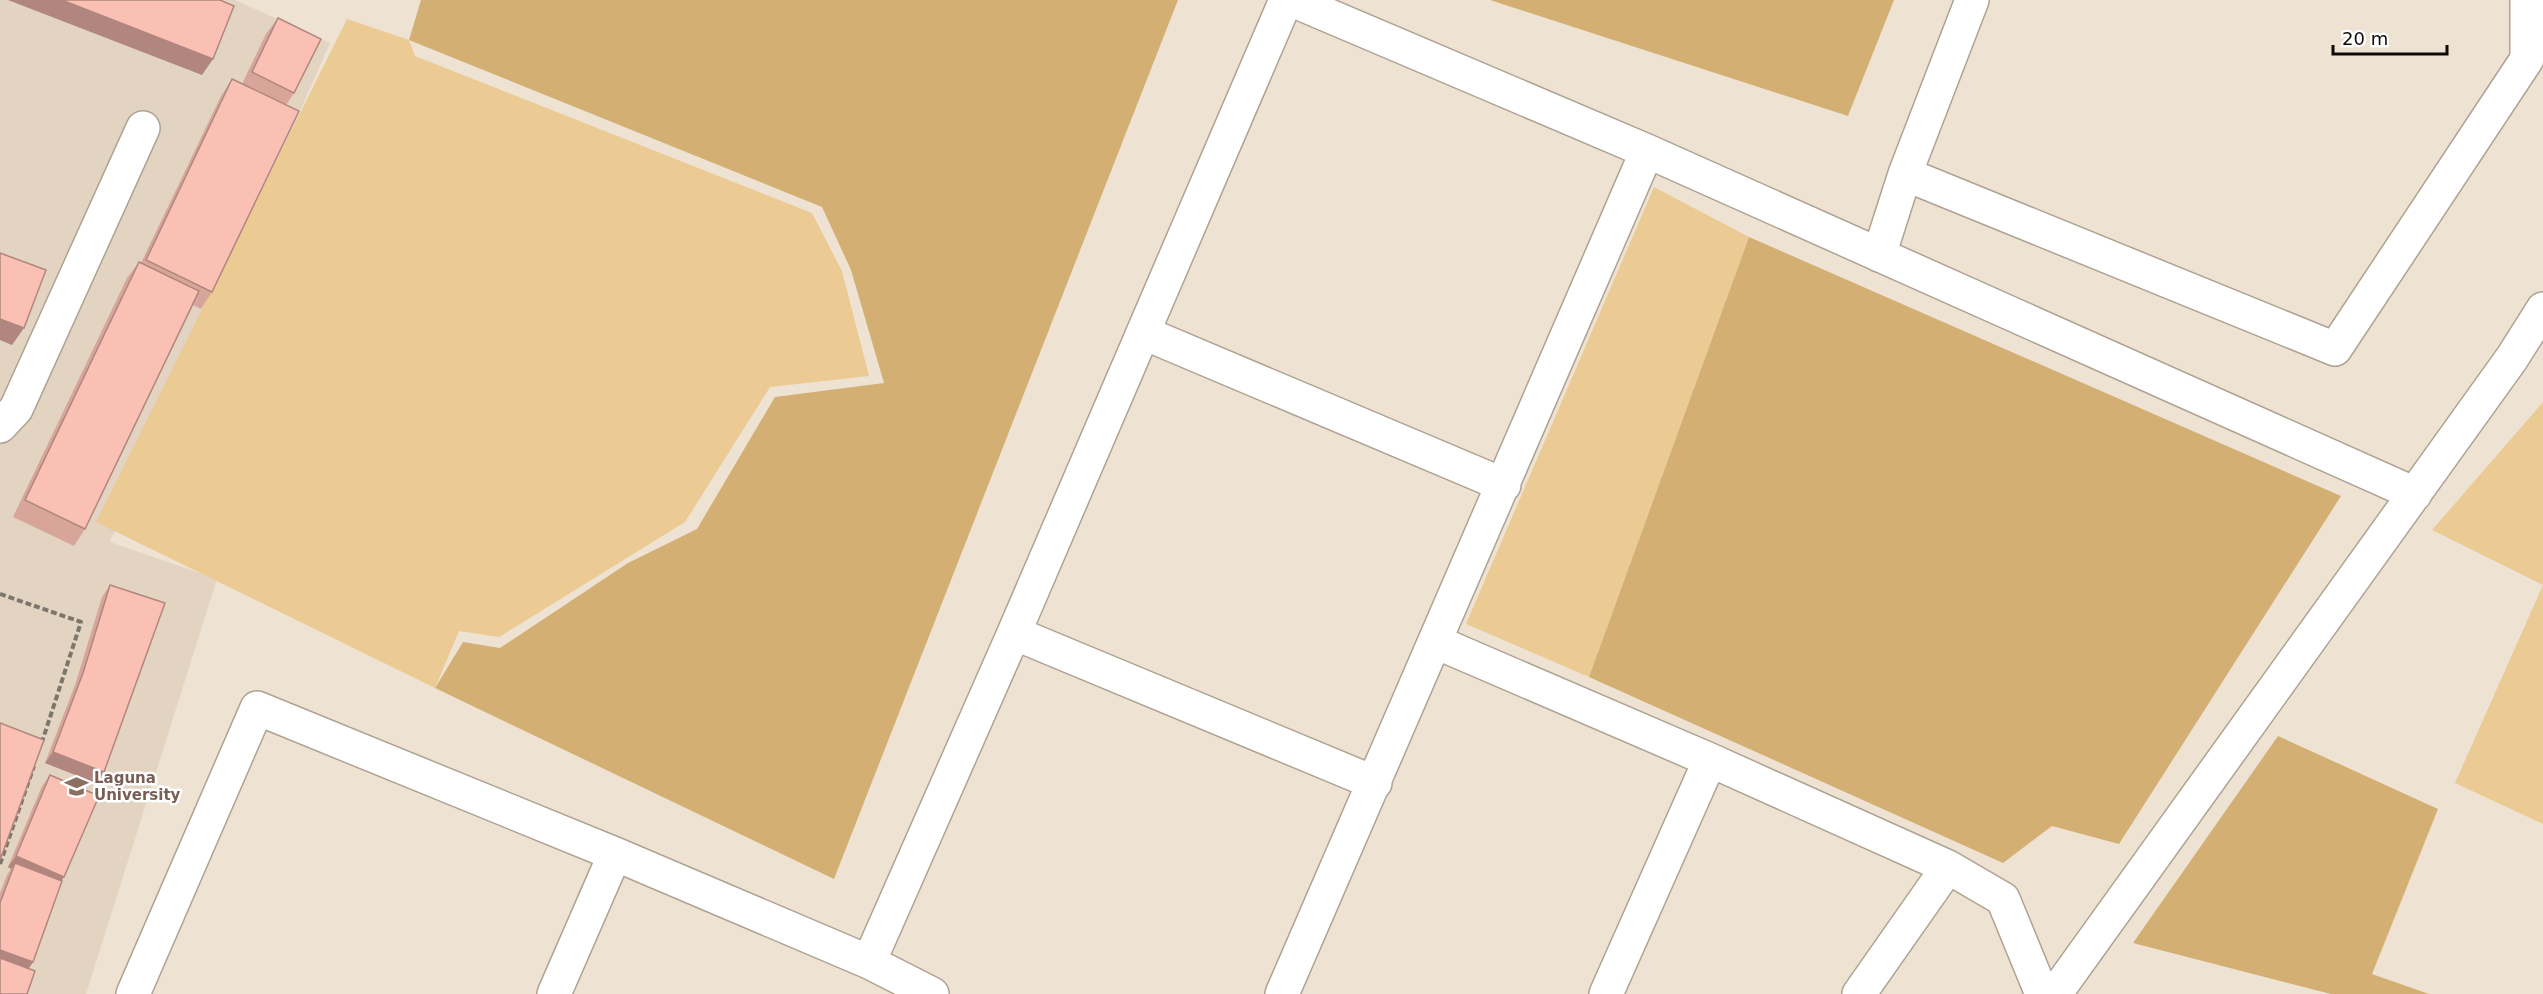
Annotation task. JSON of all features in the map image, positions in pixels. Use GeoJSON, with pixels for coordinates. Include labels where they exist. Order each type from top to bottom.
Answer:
{"type":"FeatureCollection","features":[{"type":"Feature","properties":{"kind":"street"},"geometry":{"type":"LineString","coordinates":[[869,962],[1014,633],[1286,0]]}},
{"type":"Feature","properties":{"kind":"street"},"geometry":{"type":"LineString","coordinates":[[1292,0],[1647,151],[2415,494]]}},
{"type":"Feature","properties":{"kind":"street"},"geometry":{"type":"LineString","coordinates":[[1879,255],[1905,174],[1972,0]]}},
{"type":"Feature","properties":{"kind":"street"},"geometry":{"type":"LineString","coordinates":[[1905,174],[2335,349],[2527,59],[2527,0]]}},
{"type":"Feature","properties":{"kind":"street"},"geometry":{"type":"LineString","coordinates":[[0,426],[16,409],[143,128]]}},
{"type":"Feature","properties":{"kind":"street"},"geometry":{"type":"LineString","coordinates":[[1282,994],[1647,151]]}},
{"type":"Feature","properties":{"kind":"street"},"geometry":{"type":"LineString","coordinates":[[2055,994],[2512,358],[2543,309]]}},
{"type":"Feature","properties":{"kind":"street"},"geometry":{"type":"LineString","coordinates":[[1144,333],[1504,485]]}},
{"type":"Feature","properties":{"kind":"street"},"geometry":{"type":"LineString","coordinates":[[1014,633],[1375,783]]}},
{"type":"Feature","properties":{"kind":"street"},"geometry":{"type":"LineString","coordinates":[[1436,642],[1710,760],[1948,867],[2003,900],[2042,994]]}},
{"type":"Feature","properties":{"kind":"street"},"geometry":{"type":"LineString","coordinates":[[133,994],[257,708],[615,854],[869,962],[932,994]]}},
{"type":"Feature","properties":{"kind":"street"},"geometry":{"type":"LineString","coordinates":[[1606,994],[1710,760]]}},
{"type":"Feature","properties":{"kind":"street"},"geometry":{"type":"LineString","coordinates":[[554,994],[615,854]]}},
{"type":"Feature","properties":{"kind":"street"},"geometry":{"type":"LineString","coordinates":[[1859,994],[1948,867]]}},
{"type":"Feature","properties":{"kind":"path"},"geometry":{"type":"LineString","coordinates":[[0,594],[81,621],[39,751]]}},
{"type":"Feature","properties":{"kind":"path"},"geometry":{"type":"LineString","coordinates":[[0,864],[36,762]]}},
{"type":"Feature","properties":{"kind":"shaded area"},"geometry":{"type":"Polygon","coordinates":[[[0,0],[235,0],[330,43],[110,542],[217,579],[86,994],[0,994],[0,0]]]}},
{"type":"Feature","properties":{"kind":"shaded area"},"geometry":{"type":"Polygon","coordinates":[[[421,0],[1178,0],[834,879],[435,688],[463,642],[500,648],[628,563],[697,529],[775,397],[884,383],[851,270],[822,207],[409,40],[421,0]]]}},
{"type":"Feature","properties":{"kind":"shaded area"},"geometry":{"type":"Polygon","coordinates":[[[1490,0],[1894,0],[1848,116],[1490,0]]]}},
{"type":"Feature","properties":{"kind":"shaded area"},"geometry":{"type":"Polygon","coordinates":[[[347,19],[409,40],[415,56],[812,213],[842,271],[869,376],[770,387],[685,522],[499,637],[459,631],[435,688],[96,522],[347,19]]]}},
{"type":"Feature","properties":{"kind":"shaded area"},"geometry":{"type":"Polygon","coordinates":[[[1654,187],[1749,237],[1589,677],[1466,624],[1654,187]]]}},
{"type":"Feature","properties":{"kind":"shaded area"},"geometry":{"type":"Polygon","coordinates":[[[1749,237],[2341,496],[2119,844],[2052,826],[2003,863],[1589,677],[1749,237]]]}},
{"type":"Feature","properties":{"kind":"shaded area"},"geometry":{"type":"Polygon","coordinates":[[[2543,402],[2543,585],[2432,530],[2543,402]]]}},
{"type":"Feature","properties":{"kind":"shaded area"},"geometry":{"type":"Polygon","coordinates":[[[2543,585],[2543,824],[2455,783],[2543,585]]]}},
{"type":"Feature","properties":{"kind":"shaded area"},"geometry":{"type":"Polygon","coordinates":[[[2278,736],[2438,809],[2372,974],[2429,994],[2331,994],[2133,943],[2278,736]]]}},
{"type":"Feature","properties":{"kind":"building"},"geometry":{"type":"Polygon","coordinates":[[[62,0],[220,0],[234,6],[213,59],[62,0]]]}},
{"type":"Feature","properties":{"kind":"building"},"geometry":{"type":"Polygon","coordinates":[[[278,18],[321,39],[294,93],[252,72],[278,18]]]}},
{"type":"Feature","properties":{"kind":"building"},"geometry":{"type":"Polygon","coordinates":[[[232,79],[299,111],[212,292],[146,260],[232,79]]]}},
{"type":"Feature","properties":{"kind":"building"},"geometry":{"type":"Polygon","coordinates":[[[0,253],[46,270],[24,328],[0,319],[0,253]]]}},
{"type":"Feature","properties":{"kind":"building"},"geometry":{"type":"Polygon","coordinates":[[[139,262],[199,291],[85,529],[25,500],[139,262]]]}},
{"type":"Feature","properties":{"kind":"building"},"geometry":{"type":"Polygon","coordinates":[[[110,585],[165,603],[104,772],[53,752],[83,673],[110,585]]]}},
{"type":"Feature","properties":{"kind":"building"},"geometry":{"type":"Polygon","coordinates":[[[0,723],[44,740],[0,860],[0,723]]]}},
{"type":"Feature","properties":{"kind":"building"},"geometry":{"type":"Polygon","coordinates":[[[50,775],[99,796],[64,877],[16,856],[50,775]]]}},
{"type":"Feature","properties":{"kind":"building"},"geometry":{"type":"Polygon","coordinates":[[[15,863],[62,881],[33,962],[0,950],[0,903],[15,863]]]}},
{"type":"Feature","properties":{"kind":"building"},"geometry":{"type":"Polygon","coordinates":[[[0,958],[35,971],[27,994],[0,994],[0,958]]]}},
{"type":"Feature","properties":{"kind":"place","name":"Laguna University"},"geometry":{"type":"Point","coordinates":[76,787]}}]}
